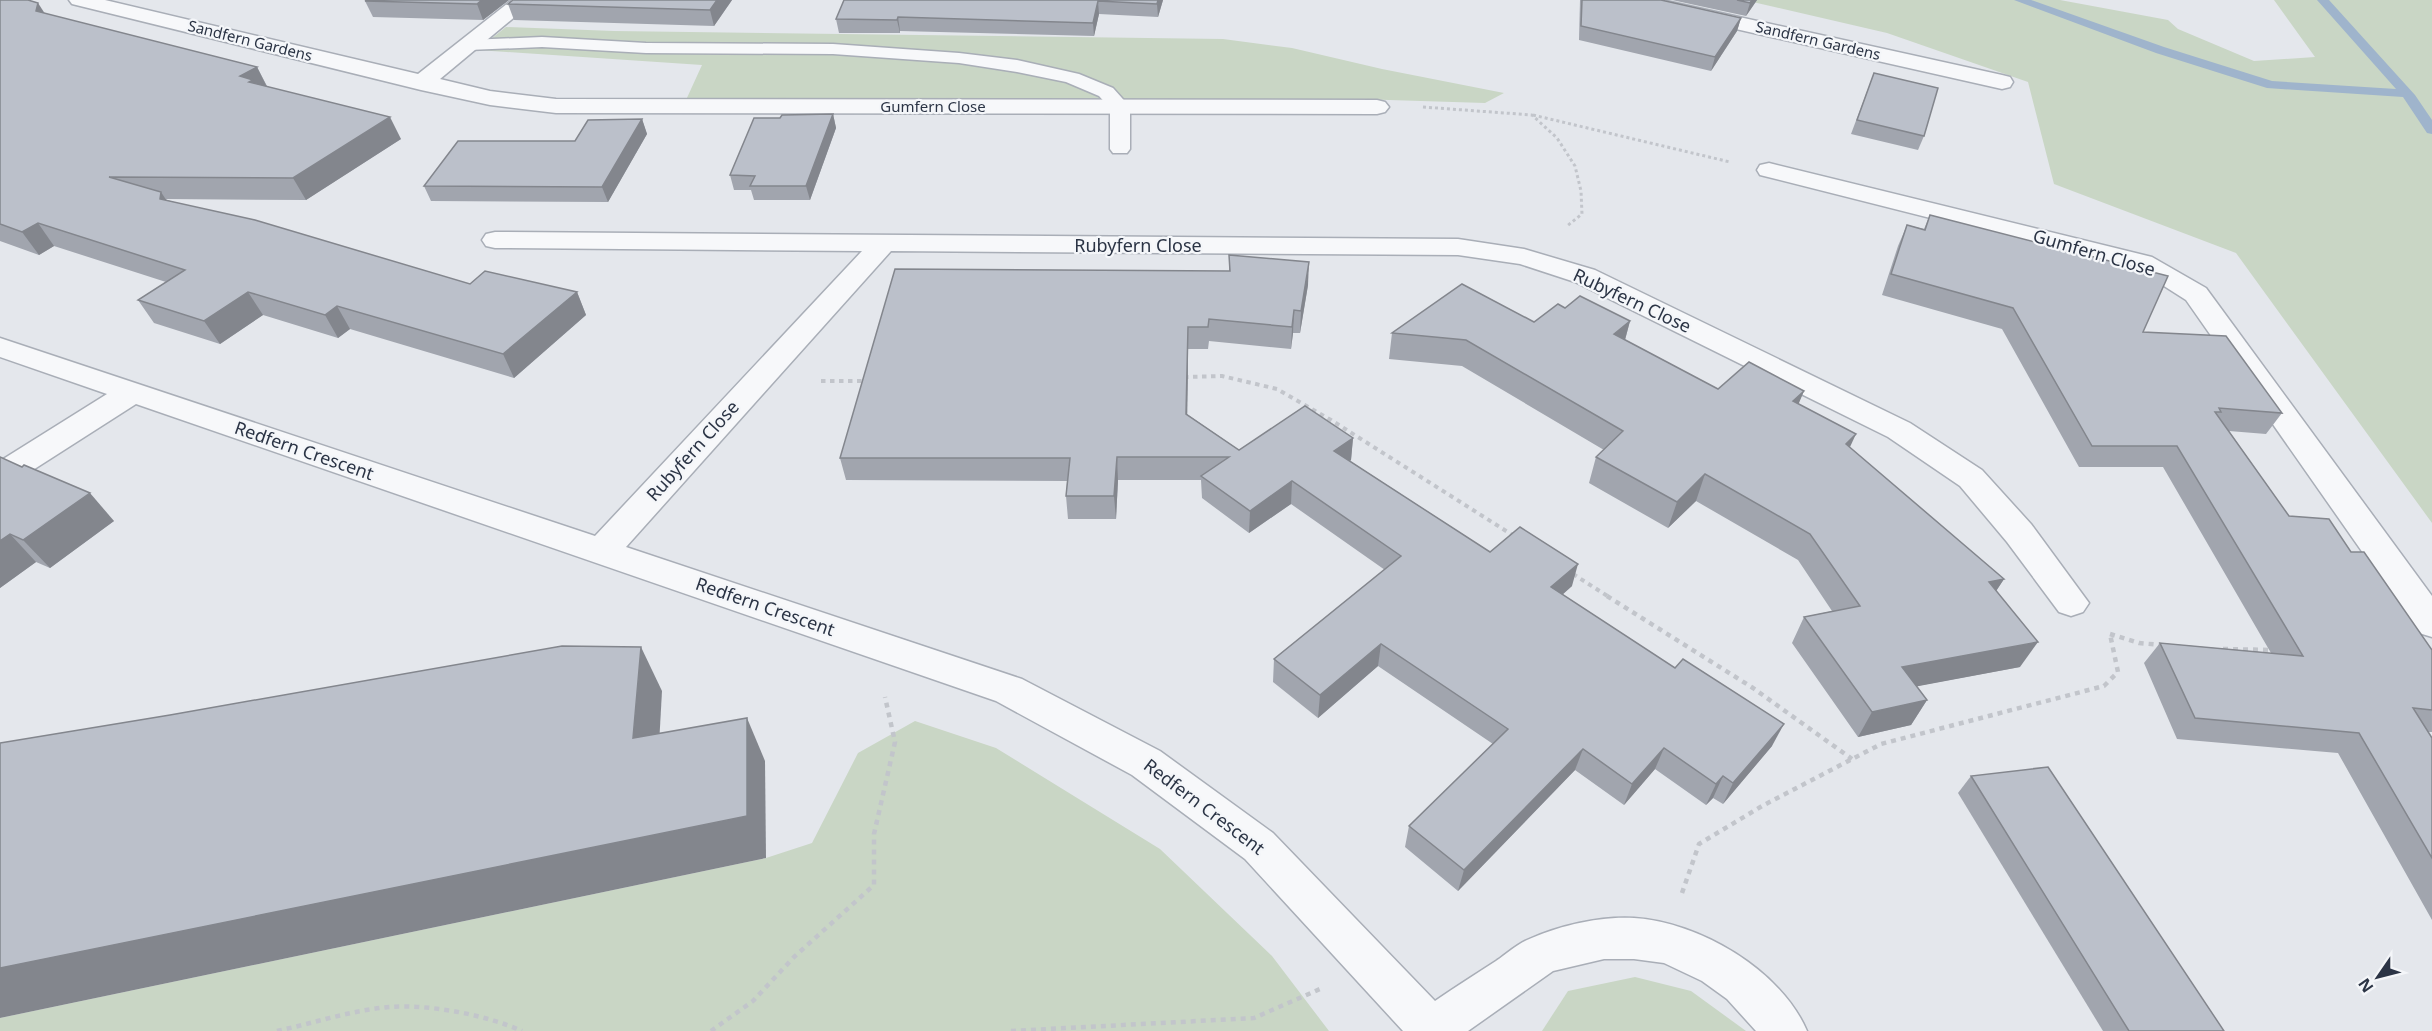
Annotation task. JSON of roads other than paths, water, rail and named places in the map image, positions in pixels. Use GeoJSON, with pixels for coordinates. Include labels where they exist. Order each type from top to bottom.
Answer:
{"type":"FeatureCollection","features":[{"type":"Feature","properties":{"kind":"street","name":"Sandfern Gardens"},"geometry":{"type":"LineString","coordinates":[[80,0],[490,98]]}},
{"type":"Feature","properties":{"kind":"street"},"geometry":{"type":"LineString","coordinates":[[422,83],[525,0]]}},
{"type":"Feature","properties":{"kind":"street","name":"Sandfern Gardens"},"geometry":{"type":"LineString","coordinates":[[1634,0],[2002,82]]}},
{"type":"Feature","properties":{"kind":"street","name":"Gumfern Close"},"geometry":{"type":"LineString","coordinates":[[490,98],[556,106],[1377,107]]}},
{"type":"Feature","properties":{"kind":"street","name":"Gumfern Close"},"geometry":{"type":"LineString","coordinates":[[1769,170],[2142,263],[2182,284],[2196,294],[2432,623]]}},
{"type":"Feature","properties":{"kind":"street","name":"Rubyfern Close"},"geometry":{"type":"LineString","coordinates":[[495,240],[1458,247],[1502,252],[1585,276],[1913,439],[1971,478],[2025,540],[2071,603]]}},
{"type":"Feature","properties":{"kind":"street","name":"Rubyfern Close"},"geometry":{"type":"LineString","coordinates":[[602,551],[883,244]]}},
{"type":"Feature","properties":{"kind":"street","name":"Redfern Crescent"},"geometry":{"type":"LineString","coordinates":[[0,347],[1009,690],[1146,763],[1259,846],[1433,1030]]}},
{"type":"Feature","properties":{"kind":"street"},"geometry":{"type":"LineString","coordinates":[[0,476],[131,393]]}},
{"type":"Feature","properties":{"kind":"street"},"geometry":{"type":"LineString","coordinates":[[1433,1030],[1542,955],[1586,941],[1624,937],[1664,942],[1698,954],[1732,977],[1770,1010],[1784,1031]]}},
{"type":"Feature","properties":{"kind":"lane"},"geometry":{"type":"LineString","coordinates":[[468,45],[542,42],[646,48],[833,49],[959,58],[1017,66],[1072,78],[1106,92],[1120,107],[1120,149]]}},
{"type":"Feature","properties":{"kind":"waterway"},"geometry":{"type":"LineString","coordinates":[[2020,0],[2160,50],[2271,85],[2406,93]]}},
{"type":"Feature","properties":{"kind":"waterway"},"geometry":{"type":"LineString","coordinates":[[2323,0],[2411,98],[2432,130]]}}]}
